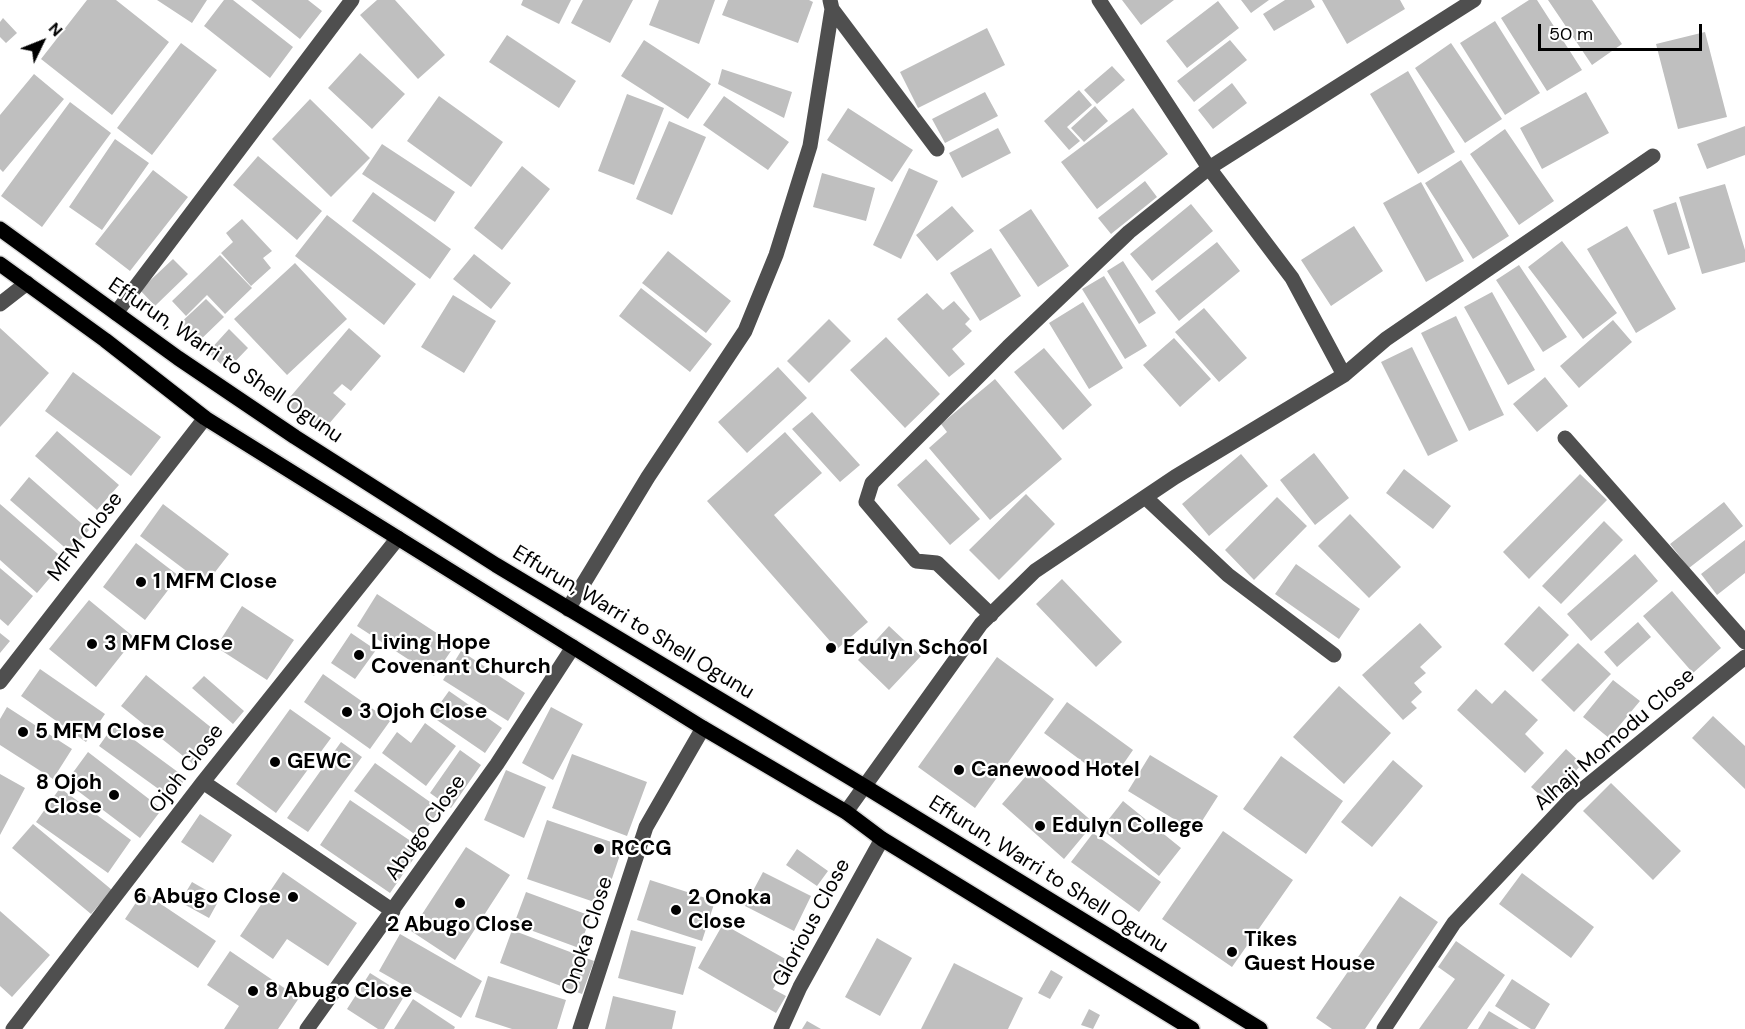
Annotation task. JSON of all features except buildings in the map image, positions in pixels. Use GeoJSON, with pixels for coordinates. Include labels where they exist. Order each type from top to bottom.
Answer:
{"type":"FeatureCollection","features":[{"type":"Feature","properties":{"kind":"main road","name":"Effurun, Warri to Shell Ogunu"},"geometry":{"type":"LineString","coordinates":[[0,229],[178,358],[295,437],[496,566],[864,786],[1260,1029]]}},
{"type":"Feature","properties":{"kind":"main road"},"geometry":{"type":"LineString","coordinates":[[0,264],[105,340],[205,418],[703,728],[846,812],[882,838],[1192,1029]]}},
{"type":"Feature","properties":{"kind":"street"},"geometry":{"type":"LineString","coordinates":[[116,313],[352,0]]}},
{"type":"Feature","properties":{"kind":"street"},"geometry":{"type":"LineString","coordinates":[[1099,0],[1209,168],[1292,278],[1344,375]]}},
{"type":"Feature","properties":{"kind":"street"},"geometry":{"type":"LineString","coordinates":[[991,615],[937,563],[916,561],[866,502],[872,483],[1082,275],[1129,232],[1209,168],[1474,0]]}},
{"type":"Feature","properties":{"kind":"street"},"geometry":{"type":"LineString","coordinates":[[831,5],[937,149]]}},
{"type":"Feature","properties":{"kind":"street"},"geometry":{"type":"LineString","coordinates":[[568,609],[648,477],[746,331],[776,255],[810,146],[831,5]]}},
{"type":"Feature","properties":{"kind":"street"},"geometry":{"type":"LineString","coordinates":[[846,812],[981,624],[1035,571],[1145,497],[1344,375],[1386,339],[1653,156]]}},
{"type":"Feature","properties":{"kind":"street"},"geometry":{"type":"LineString","coordinates":[[0,304],[27,283]]}},
{"type":"Feature","properties":{"kind":"street","name":"MFM Close"},"geometry":{"type":"LineString","coordinates":[[0,682],[205,418]]}},
{"type":"Feature","properties":{"kind":"street"},"geometry":{"type":"LineString","coordinates":[[1565,438],[1745,642]]}},
{"type":"Feature","properties":{"kind":"street"},"geometry":{"type":"LineString","coordinates":[[1145,497],[1228,575],[1334,655]]}},
{"type":"Feature","properties":{"kind":"street","name":"Ojoh Close"},"geometry":{"type":"LineString","coordinates":[[13,1029],[203,782],[398,538]]}},
{"type":"Feature","properties":{"kind":"street","name":"Abugo Close"},"geometry":{"type":"LineString","coordinates":[[307,1029],[497,764],[573,647]]}},
{"type":"Feature","properties":{"kind":"street","name":"Alhaji Momodu Close"},"geometry":{"type":"LineString","coordinates":[[1384,1029],[1454,923],[1572,798],[1745,657]]}},
{"type":"Feature","properties":{"kind":"street","name":"Onoka Close"},"geometry":{"type":"LineString","coordinates":[[580,1029],[646,826],[703,728]]}},
{"type":"Feature","properties":{"kind":"street"},"geometry":{"type":"LineString","coordinates":[[203,782],[393,911]]}},
{"type":"Feature","properties":{"kind":"street","name":"Glorious Close"},"geometry":{"type":"LineString","coordinates":[[781,1029],[801,987],[882,838]]}},
{"type":"Feature","properties":{"kind":"place","name":"1 MFM Close"},"geometry":{"type":"Point","coordinates":[141,582]}},
{"type":"Feature","properties":{"kind":"place","name":"3 MFM Close"},"geometry":{"type":"Point","coordinates":[92,644]}},
{"type":"Feature","properties":{"kind":"place","name":"Edulyn School"},"geometry":{"type":"Point","coordinates":[831,648]}},
{"type":"Feature","properties":{"kind":"place","name":"Living Hope Covenant Church"},"geometry":{"type":"Point","coordinates":[359,655]}},
{"type":"Feature","properties":{"kind":"place","name":"3 Ojoh Close"},"geometry":{"type":"Point","coordinates":[347,712]}},
{"type":"Feature","properties":{"kind":"place","name":"5 MFM Close"},"geometry":{"type":"Point","coordinates":[23,732]}},
{"type":"Feature","properties":{"kind":"place","name":"GEWC"},"geometry":{"type":"Point","coordinates":[275,762]}},
{"type":"Feature","properties":{"kind":"place","name":"Canewood Hotel"},"geometry":{"type":"Point","coordinates":[959,770]}},
{"type":"Feature","properties":{"kind":"place","name":"8 Ojoh Close"},"geometry":{"type":"Point","coordinates":[114,795]}},
{"type":"Feature","properties":{"kind":"place","name":"Edulyn College"},"geometry":{"type":"Point","coordinates":[1040,826]}},
{"type":"Feature","properties":{"kind":"place","name":"RCCG"},"geometry":{"type":"Point","coordinates":[599,849]}},
{"type":"Feature","properties":{"kind":"place","name":"6 Abugo Close"},"geometry":{"type":"Point","coordinates":[293,897]}},
{"type":"Feature","properties":{"kind":"place","name":"2 Abugo Close"},"geometry":{"type":"Point","coordinates":[460,903]}},
{"type":"Feature","properties":{"kind":"place","name":"2 Onoka Close"},"geometry":{"type":"Point","coordinates":[676,910]}},
{"type":"Feature","properties":{"kind":"place","name":"Tikes Guest House"},"geometry":{"type":"Point","coordinates":[1232,952]}},
{"type":"Feature","properties":{"kind":"place","name":"8 Abugo Close"},"geometry":{"type":"Point","coordinates":[253,991]}}]}
